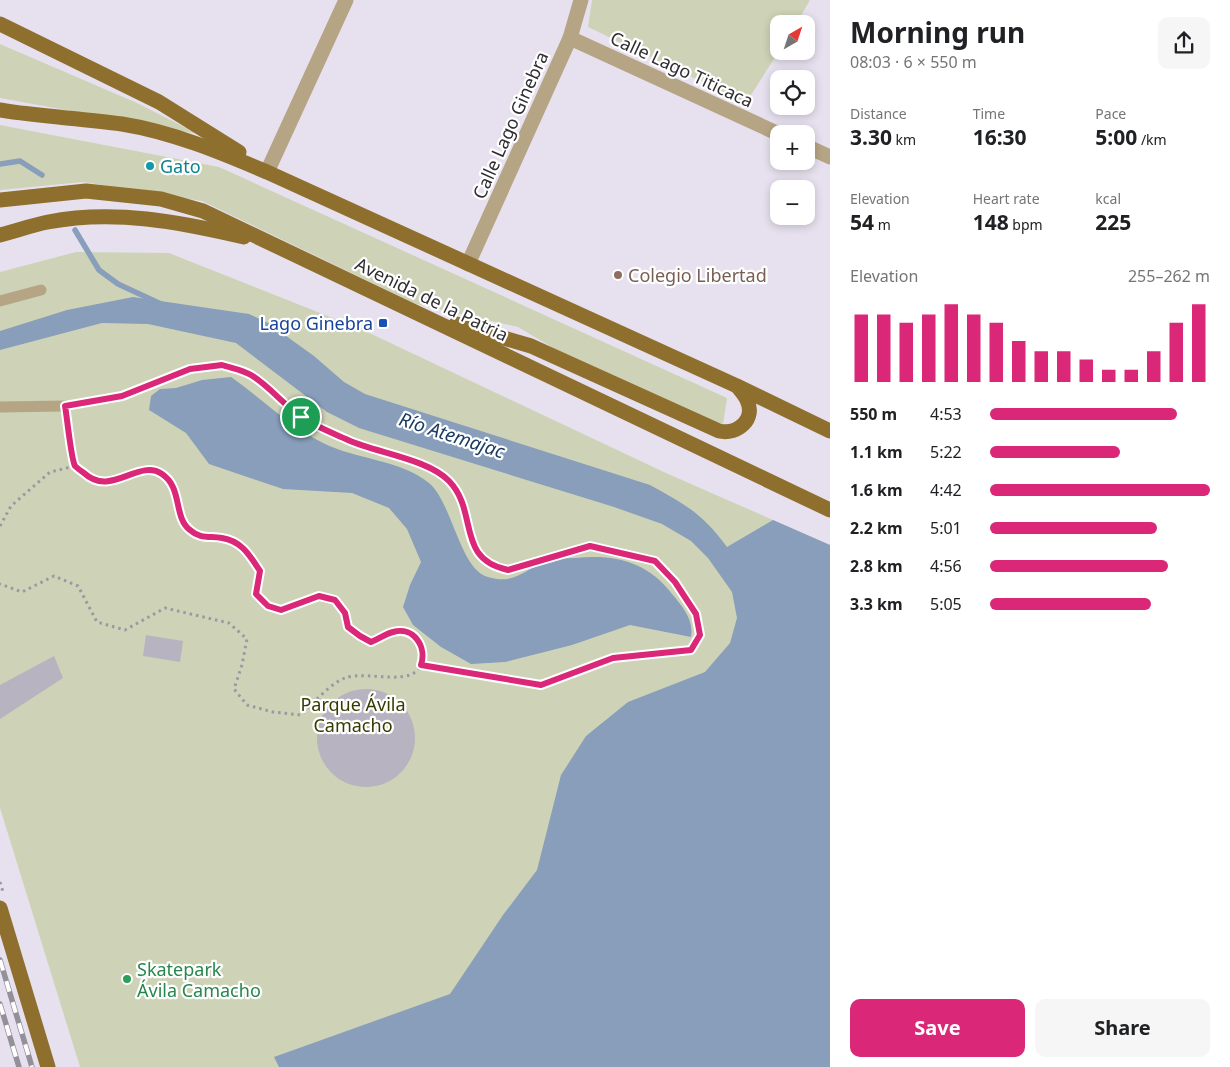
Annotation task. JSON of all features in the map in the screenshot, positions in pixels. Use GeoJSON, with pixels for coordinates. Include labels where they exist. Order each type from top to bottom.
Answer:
{"type":"FeatureCollection","features":[{"type":"Feature","properties":{"kind":"main road"},"geometry":{"type":"LineString","coordinates":[[0,24],[159,102],[267,172]]}},
{"type":"Feature","properties":{"kind":"main road"},"geometry":{"type":"LineString","coordinates":[[0,110],[122,124],[169,135],[215,150],[737,386],[830,431]]}},
{"type":"Feature","properties":{"kind":"main road","name":"Avenida de la Patria"},"geometry":{"type":"LineString","coordinates":[[0,200],[86,191],[161,199],[203,211],[830,510]]}},
{"type":"Feature","properties":{"kind":"main road"},"geometry":{"type":"LineString","coordinates":[[0,235],[48,222],[110,216],[173,221],[270,242]]}},
{"type":"Feature","properties":{"kind":"main road"},"geometry":{"type":"LineString","coordinates":[[409,310],[531,346],[719,431],[726,432],[738,429],[747,419],[749,405],[747,398],[737,386]]}},
{"type":"Feature","properties":{"kind":"main road"},"geometry":{"type":"LineString","coordinates":[[0,910],[48,1067]]}},
{"type":"Feature","properties":{"kind":"street"},"geometry":{"type":"LineString","coordinates":[[267,172],[346,0]]}},
{"type":"Feature","properties":{"kind":"street","name":"Calle Lago Ginebra"},"geometry":{"type":"LineString","coordinates":[[468,264],[570,38],[581,0]]}},
{"type":"Feature","properties":{"kind":"street","name":"Calle Lago Titicaca"},"geometry":{"type":"LineString","coordinates":[[570,38],[770,130]]}},
{"type":"Feature","properties":{"kind":"street"},"geometry":{"type":"LineString","coordinates":[[815,150],[830,157]]}},
{"type":"Feature","properties":{"kind":"lane"},"geometry":{"type":"LineString","coordinates":[[0,301],[41,290]]}},
{"type":"Feature","properties":{"kind":"lane"},"geometry":{"type":"LineString","coordinates":[[0,407],[65,406]]}},
{"type":"Feature","properties":{"kind":"path"},"geometry":{"type":"LineString","coordinates":[[0,584],[22,592],[54,576],[78,586],[97,622],[125,630],[165,608],[229,623],[247,639],[242,665],[234,688],[247,705],[273,712],[301,715],[319,696],[344,678],[373,674],[407,677],[412,675],[421,665],[423,659],[422,647],[414,636],[401,631],[371,642],[348,627],[345,613],[335,600],[319,596],[281,610],[268,606],[256,594],[260,571],[245,548],[224,538],[202,538],[188,529],[180,512],[176,489],[161,473],[142,470],[122,479],[105,482],[90,479],[75,466],[65,406],[122,396],[190,369],[222,365],[250,374],[301,417],[350,441],[434,470],[449,481],[458,492],[462,502],[476,552],[485,562],[497,568],[508,570],[590,546],[655,561],[675,582],[696,614],[700,635],[691,650],[613,658],[541,685],[421,665]]}},
{"type":"Feature","properties":{"kind":"path"},"geometry":{"type":"LineString","coordinates":[[0,526],[11,506],[50,472],[75,466]]}},
{"type":"Feature","properties":{"kind":"green space"},"geometry":{"type":"Polygon","coordinates":[[[592,0],[810,0],[801,15],[770,15],[770,60],[773,60],[746,103],[588,27],[592,0]]]}},
{"type":"Feature","properties":{"kind":"green space"},"geometry":{"type":"Polygon","coordinates":[[[0,44],[137,103],[198,134],[0,98],[0,44]]]}},
{"type":"Feature","properties":{"kind":"green space"},"geometry":{"type":"Polygon","coordinates":[[[0,125],[219,167],[727,398],[723,424],[641,400],[518,327],[416,304],[202,201],[83,182],[0,190],[0,125]]]}},
{"type":"Feature","properties":{"kind":"green space","name":"Parque Ávila Camacho"},"geometry":{"type":"Polygon","coordinates":[[[76,252],[169,253],[363,330],[666,473],[830,545],[830,1067],[80,1067],[0,808],[0,272],[76,252]]]}},
{"type":"Feature","properties":{"kind":"water","name":"Río Atemajac"},"geometry":{"type":"Polygon","coordinates":[[[133,297],[249,314],[268,323],[314,356],[344,382],[365,394],[650,485],[693,511],[718,535],[727,547],[773,520],[830,545],[830,1067],[279,1067],[274,1057],[450,994],[503,915],[537,870],[561,775],[586,736],[628,702],[705,672],[730,643],[737,618],[732,592],[708,558],[691,541],[662,524],[614,507],[359,428],[327,412],[236,343],[148,324],[102,323],[0,350],[0,331],[67,310],[133,297]]]}},
{"type":"Feature","properties":{"kind":"water"},"geometry":{"type":"Polygon","coordinates":[[[231,377],[287,420],[323,443],[336,449],[405,469],[429,483],[437,492],[463,549],[478,572],[488,577],[505,579],[518,576],[545,562],[560,559],[603,557],[629,562],[652,574],[676,599],[689,619],[691,637],[630,625],[572,645],[505,662],[471,664],[441,647],[413,625],[403,607],[410,585],[421,562],[407,529],[389,508],[352,493],[283,489],[209,464],[186,433],[149,410],[151,396],[160,389],[176,388],[202,380],[231,377]]]}},
{"type":"Feature","properties":{"kind":"building"},"geometry":{"type":"Polygon","coordinates":[[[146,635],[183,641],[180,662],[143,656],[146,635]]]}},
{"type":"Feature","properties":{"kind":"building"},"geometry":{"type":"Polygon","coordinates":[[[54,656],[63,678],[0,719],[0,685],[54,656]]]}},
{"type":"Feature","properties":{"kind":"building"},"geometry":{"type":"Polygon","coordinates":[[[366,689],[385,693],[401,703],[411,719],[415,738],[411,757],[401,773],[385,783],[366,787],[347,783],[331,773],[321,757],[317,738],[321,719],[331,703],[347,693],[366,689]]]}},
{"type":"Feature","properties":{"kind":"waterway"},"geometry":{"type":"LineString","coordinates":[[0,164],[20,161],[42,175]]}},
{"type":"Feature","properties":{"kind":"waterway"},"geometry":{"type":"LineString","coordinates":[[75,230],[99,270],[118,284],[161,304]]}},
{"type":"Feature","properties":{"kind":"railway"},"geometry":{"type":"LineString","coordinates":[[0,960],[32,1067]]}},
{"type":"Feature","properties":{"kind":"railway"},"geometry":{"type":"LineString","coordinates":[[0,1004],[19,1067]]}},
{"type":"Feature","properties":{"kind":"place","name":"Gato"},"geometry":{"type":"Point","coordinates":[150,166]}},
{"type":"Feature","properties":{"kind":"place","name":"Colegio Libertad"},"geometry":{"type":"Point","coordinates":[618,275]}},
{"type":"Feature","properties":{"kind":"place","name":"Lago Ginebra"},"geometry":{"type":"Point","coordinates":[383,323]}},
{"type":"Feature","properties":{"kind":"place","name":"Skatepark Ávila Camacho"},"geometry":{"type":"Point","coordinates":[127,979]}},
{"type":"Feature","properties":{"kind":"route"},"geometry":{"type":"LineString","coordinates":[[222,365],[250,374],[301,417],[350,441],[434,470],[449,481],[458,492],[462,502],[476,552],[485,562],[497,568],[508,570],[590,546],[655,561],[675,582],[696,614],[700,635],[696,644],[691,650],[613,658],[541,685],[421,665],[424,653],[419,641],[414,636],[408,632],[401,631],[387,634],[371,642],[348,627],[345,613],[335,600],[319,596],[281,610],[268,606],[256,594],[260,571],[245,548],[224,538],[202,538],[188,529],[180,512],[176,489],[161,473],[142,470],[122,479],[105,482],[90,479],[75,466],[65,406],[122,396],[190,369],[222,365]]}}]}
